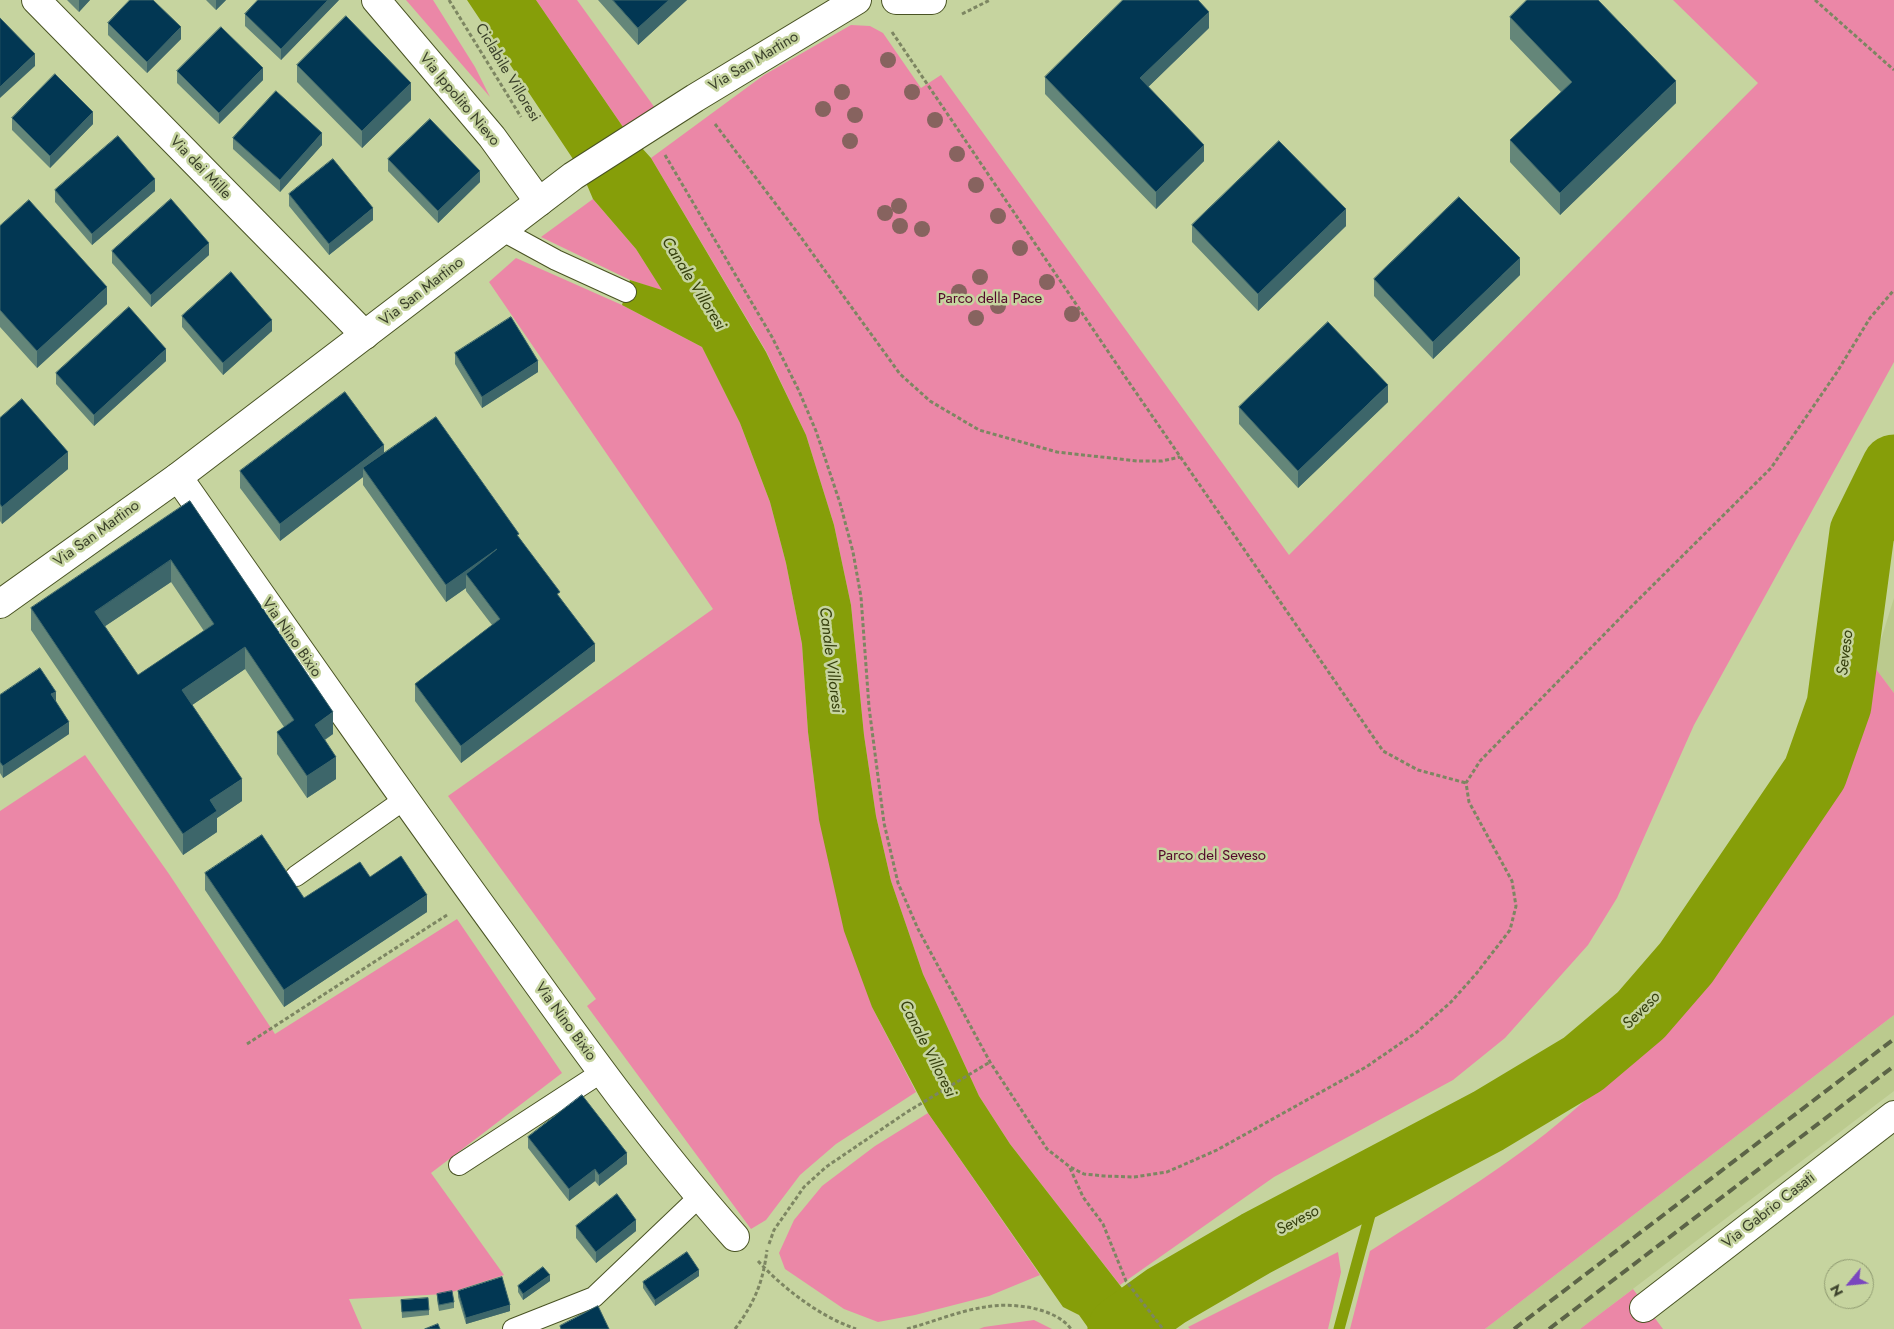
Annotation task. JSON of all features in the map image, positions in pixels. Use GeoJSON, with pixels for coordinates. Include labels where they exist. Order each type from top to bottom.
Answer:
{"type":"FeatureCollection","features":[{"type":"Feature","properties":{"kind":"street","name":"Via dei Mille"},"geometry":{"type":"LineString","coordinates":[[36,0],[365,335]]}},
{"type":"Feature","properties":{"kind":"street","name":"Via Ippolito Nievo"},"geometry":{"type":"LineString","coordinates":[[376,0],[492,136],[539,202]]}},
{"type":"Feature","properties":{"kind":"street","name":"Via San Martino"},"geometry":{"type":"LineString","coordinates":[[0,604],[178,477],[573,176],[695,98],[857,0]]}},
{"type":"Feature","properties":{"kind":"street"},"geometry":{"type":"LineString","coordinates":[[896,0],[932,0]]}},
{"type":"Feature","properties":{"kind":"street","name":"Via Nino Bixio"},"geometry":{"type":"LineString","coordinates":[[178,477],[474,897],[602,1072],[699,1197],[735,1237]]}},
{"type":"Feature","properties":{"kind":"street","name":"Via Gabrio Casati"},"geometry":{"type":"LineString","coordinates":[[1644,1308],[1894,1115]]}},
{"type":"Feature","properties":{"kind":"lane"},"geometry":{"type":"LineString","coordinates":[[501,230],[556,260],[626,292]]}},
{"type":"Feature","properties":{"kind":"lane"},"geometry":{"type":"LineString","coordinates":[[296,876],[405,799]]}},
{"type":"Feature","properties":{"kind":"lane"},"geometry":{"type":"LineString","coordinates":[[459,1165],[602,1072]]}},
{"type":"Feature","properties":{"kind":"lane"},"geometry":{"type":"LineString","coordinates":[[513,1329],[594,1296],[699,1197]]}},
{"type":"Feature","properties":{"kind":"path","name":"Ciclabile Villoresi"},"geometry":{"type":"LineString","coordinates":[[449,0],[525,125]]}},
{"type":"Feature","properties":{"kind":"path"},"geometry":{"type":"LineString","coordinates":[[1815,0],[1894,70]]}},
{"type":"Feature","properties":{"kind":"path"},"geometry":{"type":"LineString","coordinates":[[892,32],[1383,751],[1418,770],[1466,783]]}},
{"type":"Feature","properties":{"kind":"path"},"geometry":{"type":"LineString","coordinates":[[695,98],[797,232],[900,374],[930,401],[979,430],[1057,452],[1137,461],[1162,461],[1180,456]]}},
{"type":"Feature","properties":{"kind":"path"},"geometry":{"type":"LineString","coordinates":[[665,154],[772,336],[816,431],[840,503],[853,552],[861,596],[868,707],[884,823],[898,883],[918,929],[990,1062],[1047,1149],[1070,1167],[1084,1174],[1134,1177],[1167,1172],[1217,1150],[1366,1067],[1416,1032],[1451,1002],[1476,974],[1510,930],[1516,906],[1512,881],[1469,802],[1466,783],[1480,761],[1771,468],[1837,372],[1870,318],[1894,290]]}},
{"type":"Feature","properties":{"kind":"path"},"geometry":{"type":"LineString","coordinates":[[247,1044],[474,897]]}},
{"type":"Feature","properties":{"kind":"path"},"geometry":{"type":"LineString","coordinates":[[736,1329],[757,1295],[767,1248],[774,1230],[804,1187],[826,1167],[907,1112],[990,1062]]}},
{"type":"Feature","properties":{"kind":"path"},"geometry":{"type":"LineString","coordinates":[[1070,1167],[1083,1197],[1103,1224],[1126,1281],[1163,1329]]}},
{"type":"Feature","properties":{"kind":"path"},"geometry":{"type":"LineString","coordinates":[[735,1237],[786,1288],[818,1309],[856,1329]]}},
{"type":"Feature","properties":{"kind":"path"},"geometry":{"type":"LineString","coordinates":[[907,1329],[985,1306],[1012,1305],[1044,1311],[1067,1323],[1071,1329]]}},
{"type":"Feature","properties":{"kind":"shaded area"},"geometry":{"type":"Polygon","coordinates":[[[1894,598],[1894,693],[1873,665],[1894,598]]]}},
{"type":"Feature","properties":{"kind":"shaded area"},"geometry":{"type":"Polygon","coordinates":[[[1894,1015],[1894,1091],[1580,1329],[1485,1329],[1894,1015]]]}},
{"type":"Feature","properties":{"kind":"green space"},"geometry":{"type":"Polygon","coordinates":[[[406,0],[433,0],[475,67],[490,97],[406,0]]]}},
{"type":"Feature","properties":{"kind":"green space"},"geometry":{"type":"Polygon","coordinates":[[[536,0],[577,0],[655,108],[623,127],[536,0]]]}},
{"type":"Feature","properties":{"kind":"green space","name":"Parco del Seveso"},"geometry":{"type":"Polygon","coordinates":[[[1673,0],[1894,0],[1894,362],[1694,725],[1617,898],[1588,945],[1505,1038],[1453,1080],[1274,1177],[1120,1285],[1010,1144],[979,1096],[923,974],[891,881],[876,816],[864,735],[851,605],[834,525],[806,435],[766,351],[651,158],[764,75],[851,25],[870,26],[883,33],[921,88],[941,75],[1289,555],[1758,83],[1673,0]]]}},
{"type":"Feature","properties":{"kind":"green space"},"geometry":{"type":"Polygon","coordinates":[[[593,199],[636,249],[663,291],[630,280],[541,237],[593,199]]]}},
{"type":"Feature","properties":{"kind":"green space"},"geometry":{"type":"Polygon","coordinates":[[[516,258],[622,305],[702,347],[740,423],[770,502],[786,563],[802,644],[808,732],[819,819],[872,1007],[916,1092],[836,1144],[800,1175],[766,1220],[751,1229],[587,1006],[596,999],[448,796],[713,609],[489,282],[516,258]]]}},
{"type":"Feature","properties":{"kind":"green space"},"geometry":{"type":"Polygon","coordinates":[[[1873,665],[1894,693],[1894,1015],[1485,1329],[1350,1329],[1370,1251],[1506,1163],[1558,1124],[1614,1073],[1645,1041],[1702,974],[1754,902],[1826,784],[1844,743],[1873,665]]]}},
{"type":"Feature","properties":{"kind":"green space"},"geometry":{"type":"Polygon","coordinates":[[[85,755],[169,874],[275,1034],[457,919],[562,1073],[431,1173],[504,1275],[446,1294],[349,1299],[362,1329],[0,1329],[0,811],[85,755]]]}},
{"type":"Feature","properties":{"kind":"green space"},"geometry":{"type":"Polygon","coordinates":[[[928,1113],[1040,1275],[989,1296],[915,1315],[878,1322],[844,1309],[785,1269],[779,1253],[794,1220],[822,1186],[875,1146],[928,1113]]]}},
{"type":"Feature","properties":{"kind":"green space"},"geometry":{"type":"Polygon","coordinates":[[[1338,1252],[1341,1272],[1328,1329],[1190,1329],[1188,1327],[1338,1252]]]}},
{"type":"Feature","properties":{"kind":"green space"},"geometry":{"type":"Polygon","coordinates":[[[1633,1289],[1663,1329],[1580,1329],[1633,1289]]]}},
{"type":"Feature","properties":{"kind":"green space"},"geometry":{"type":"Polygon","coordinates":[[[1034,1320],[1052,1329],[979,1329],[984,1327],[1034,1320]]]}},
{"type":"Feature","properties":{"kind":"water","name":"Canale Villoresi"},"geometry":{"type":"Polygon","coordinates":[[[467,0],[536,0],[623,127],[651,158],[766,352],[806,435],[834,525],[851,605],[864,735],[876,816],[891,881],[923,974],[979,1096],[1010,1144],[1154,1329],[1089,1329],[1079,1315],[1063,1307],[928,1113],[872,1007],[844,931],[819,820],[808,732],[802,644],[786,563],[770,502],[740,423],[702,347],[622,305],[630,280],[662,290],[636,249],[593,199],[581,171],[467,0]]]}},
{"type":"Feature","properties":{"kind":"building"},"geometry":{"type":"Polygon","coordinates":[[[130,0],[153,0],[181,27],[147,62],[108,23],[130,0]]]}},
{"type":"Feature","properties":{"kind":"building"},"geometry":{"type":"Polygon","coordinates":[[[258,0],[328,0],[281,49],[245,14],[258,0]]]}},
{"type":"Feature","properties":{"kind":"building"},"geometry":{"type":"Polygon","coordinates":[[[613,0],[669,0],[638,28],[613,0]]]}},
{"type":"Feature","properties":{"kind":"building"},"geometry":{"type":"Polygon","coordinates":[[[1123,0],[1198,0],[1209,12],[1140,78],[1204,145],[1156,192],[1045,77],[1123,0]]]}},
{"type":"Feature","properties":{"kind":"building"},"geometry":{"type":"Polygon","coordinates":[[[1527,0],[1598,0],[1676,81],[1560,193],[1510,140],[1572,82],[1510,17],[1527,0]]]}},
{"type":"Feature","properties":{"kind":"building"},"geometry":{"type":"Polygon","coordinates":[[[346,16],[411,83],[362,131],[297,65],[346,16]]]}},
{"type":"Feature","properties":{"kind":"building"},"geometry":{"type":"Polygon","coordinates":[[[0,18],[35,54],[0,87],[0,18]]]}},
{"type":"Feature","properties":{"kind":"building"},"geometry":{"type":"Polygon","coordinates":[[[221,27],[263,68],[219,113],[177,71],[221,27]]]}},
{"type":"Feature","properties":{"kind":"building"},"geometry":{"type":"Polygon","coordinates":[[[55,74],[93,112],[50,156],[12,118],[55,74]]]}},
{"type":"Feature","properties":{"kind":"building"},"geometry":{"type":"Polygon","coordinates":[[[276,91],[322,133],[280,180],[233,138],[276,91]]]}},
{"type":"Feature","properties":{"kind":"building"},"geometry":{"type":"Polygon","coordinates":[[[430,119],[480,171],[438,211],[388,159],[430,119]]]}},
{"type":"Feature","properties":{"kind":"building"},"geometry":{"type":"Polygon","coordinates":[[[118,136],[155,179],[92,234],[55,190],[118,136]]]}},
{"type":"Feature","properties":{"kind":"building"},"geometry":{"type":"Polygon","coordinates":[[[1279,141],[1346,209],[1258,294],[1192,225],[1279,141]]]}},
{"type":"Feature","properties":{"kind":"building"},"geometry":{"type":"Polygon","coordinates":[[[333,159],[373,208],[329,244],[289,194],[333,159]]]}},
{"type":"Feature","properties":{"kind":"building"},"geometry":{"type":"Polygon","coordinates":[[[1459,197],[1520,258],[1433,342],[1374,279],[1459,197]]]}},
{"type":"Feature","properties":{"kind":"building"},"geometry":{"type":"Polygon","coordinates":[[[171,199],[209,243],[151,295],[112,251],[171,199]]]}},
{"type":"Feature","properties":{"kind":"building"},"geometry":{"type":"Polygon","coordinates":[[[29,200],[107,287],[37,351],[0,310],[0,226],[29,200]]]}},
{"type":"Feature","properties":{"kind":"building"},"geometry":{"type":"Polygon","coordinates":[[[231,272],[272,320],[223,363],[182,316],[231,272]]]}},
{"type":"Feature","properties":{"kind":"building"},"geometry":{"type":"Polygon","coordinates":[[[129,307],[166,349],[94,415],[56,373],[129,307]]]}},
{"type":"Feature","properties":{"kind":"building"},"geometry":{"type":"Polygon","coordinates":[[[511,317],[538,361],[482,397],[455,353],[511,317]]]}},
{"type":"Feature","properties":{"kind":"building"},"geometry":{"type":"Polygon","coordinates":[[[1328,322],[1388,385],[1298,471],[1239,407],[1328,322]]]}},
{"type":"Feature","properties":{"kind":"building"},"geometry":{"type":"Polygon","coordinates":[[[345,392],[384,445],[280,524],[240,471],[345,392]]]}},
{"type":"Feature","properties":{"kind":"building"},"geometry":{"type":"Polygon","coordinates":[[[22,399],[68,452],[2,507],[0,504],[0,418],[22,399]]]}},
{"type":"Feature","properties":{"kind":"building"},"geometry":{"type":"Polygon","coordinates":[[[436,417],[519,534],[517,535],[560,592],[557,594],[595,644],[461,746],[415,684],[500,619],[466,574],[497,549],[446,585],[363,468],[436,417]]]}},
{"type":"Feature","properties":{"kind":"building"},"geometry":{"type":"Polygon","coordinates":[[[190,501],[333,712],[315,725],[336,757],[307,776],[277,732],[294,720],[245,647],[182,690],[242,779],[210,800],[217,811],[183,834],[31,608],[190,501]],[[171,560],[95,612],[138,675],[214,624],[171,560]]]}},
{"type":"Feature","properties":{"kind":"building"},"geometry":{"type":"Polygon","coordinates":[[[40,668],[56,692],[51,694],[69,722],[3,766],[0,762],[0,695],[40,668]]]}},
{"type":"Feature","properties":{"kind":"building"},"geometry":{"type":"Polygon","coordinates":[[[262,835],[304,898],[360,862],[370,877],[401,856],[427,895],[284,990],[205,873],[262,835]]]}},
{"type":"Feature","properties":{"kind":"building"},"geometry":{"type":"Polygon","coordinates":[[[582,1095],[627,1153],[599,1175],[595,1169],[569,1189],[528,1137],[582,1095]]]}},
{"type":"Feature","properties":{"kind":"building"},"geometry":{"type":"Polygon","coordinates":[[[617,1194],[636,1220],[596,1252],[576,1226],[617,1194]]]}},
{"type":"Feature","properties":{"kind":"building"},"geometry":{"type":"Polygon","coordinates":[[[687,1252],[699,1270],[655,1300],[643,1282],[687,1252]]]}},
{"type":"Feature","properties":{"kind":"building"},"geometry":{"type":"Polygon","coordinates":[[[543,1267],[550,1275],[523,1294],[518,1286],[543,1267]]]}},
{"type":"Feature","properties":{"kind":"building"},"geometry":{"type":"Polygon","coordinates":[[[502,1277],[510,1305],[466,1318],[458,1291],[502,1277]]]}},
{"type":"Feature","properties":{"kind":"building"},"geometry":{"type":"Polygon","coordinates":[[[452,1291],[454,1302],[439,1305],[437,1294],[452,1291]]]}},
{"type":"Feature","properties":{"kind":"building"},"geometry":{"type":"Polygon","coordinates":[[[428,1298],[429,1310],[402,1312],[401,1300],[428,1298]]]}},
{"type":"Feature","properties":{"kind":"building"},"geometry":{"type":"Polygon","coordinates":[[[598,1306],[609,1329],[561,1329],[560,1326],[598,1306]]]}},
{"type":"Feature","properties":{"kind":"building"},"geometry":{"type":"Polygon","coordinates":[[[438,1324],[440,1329],[425,1329],[438,1324]]]}},
{"type":"Feature","properties":{"kind":"waterway","name":"Seveso"},"geometry":{"type":"LineString","coordinates":[[1120,1329],[1166,1296],[1257,1243],[1488,1121],[1583,1064],[1641,1015],[1686,963],[1815,773],[1839,705],[1862,532],[1894,467]]}},
{"type":"Feature","properties":{"kind":"waterway"},"geometry":{"type":"LineString","coordinates":[[1339,1329],[1380,1178]]}},
{"type":"Feature","properties":{"kind":"railway"},"geometry":{"type":"LineString","coordinates":[[1514,1329],[1894,1039]]}},
{"type":"Feature","properties":{"kind":"railway"},"geometry":{"type":"LineString","coordinates":[[1549,1329],[1894,1066]]}},
{"type":"Feature","properties":{"kind":"park label","name":"Parco della Pace"},"geometry":{"type":"Point","coordinates":[990,299]}}]}
